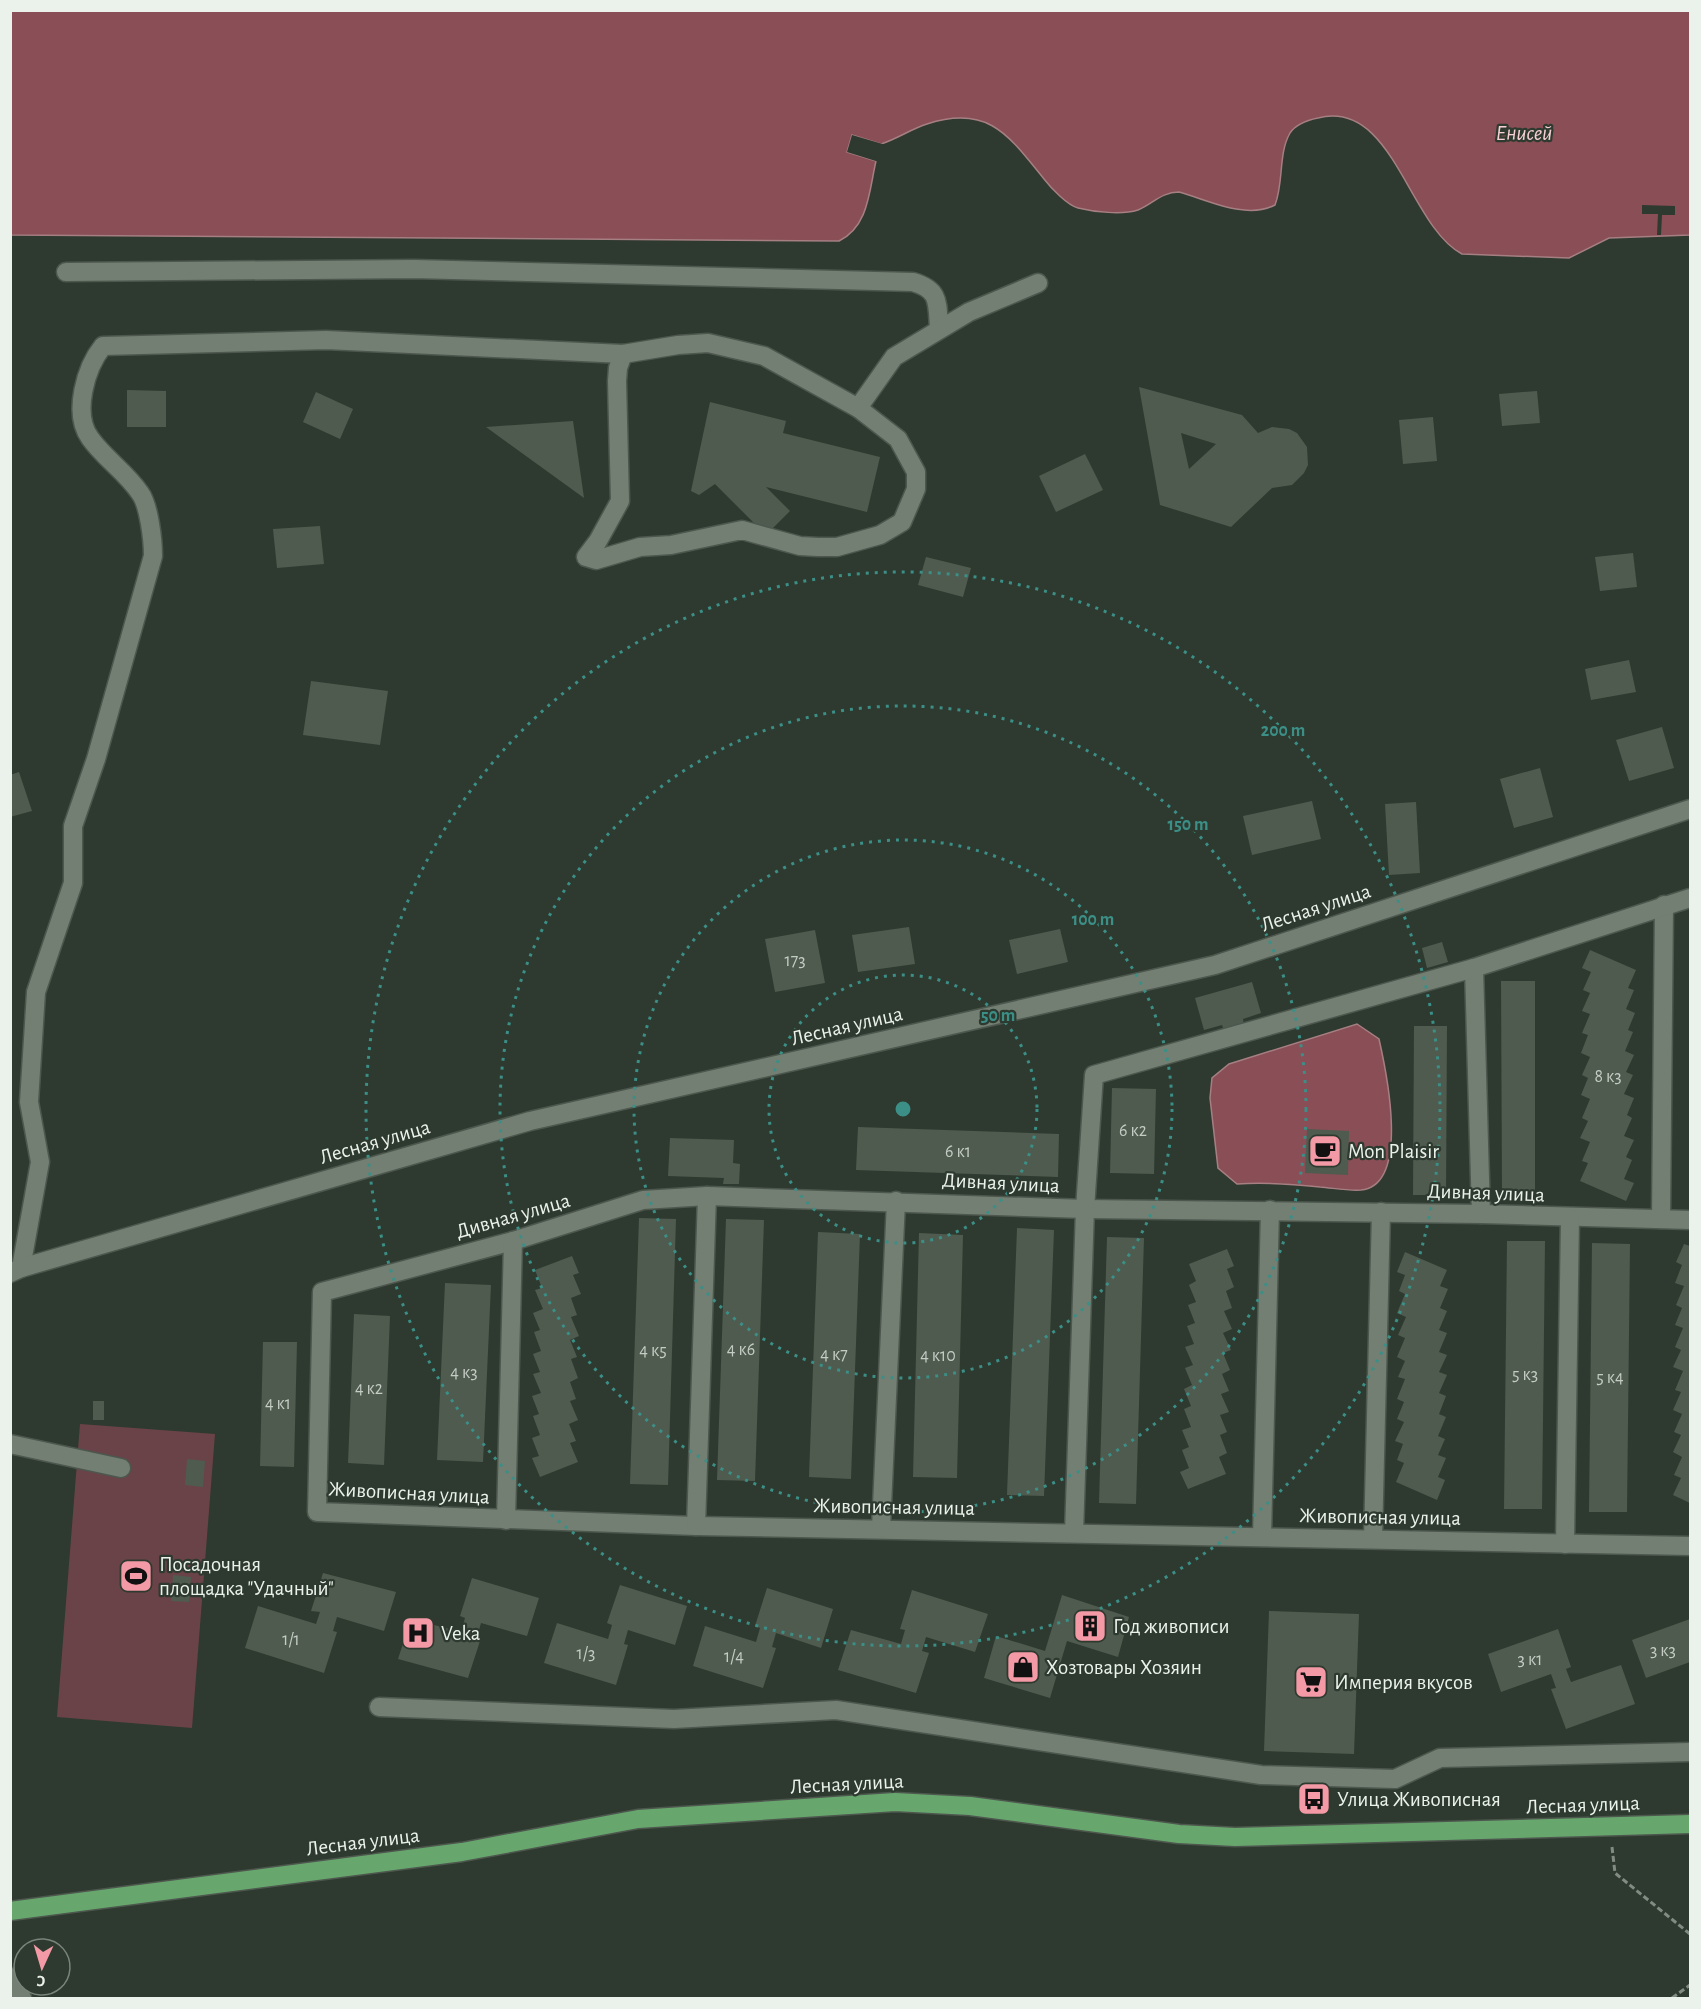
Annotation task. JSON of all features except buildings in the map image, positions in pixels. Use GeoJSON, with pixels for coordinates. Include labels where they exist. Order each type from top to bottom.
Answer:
{"type":"FeatureCollection","features":[{"type":"Feature","properties":{"kind":"main road","name":"Лесная улица"},"geometry":{"type":"LineString","coordinates":[[10,1911],[462,1852],[638,1819],[896,1802],[970,1806],[1179,1834],[1235,1837],[1690,1824]]}},
{"type":"Feature","properties":{"kind":"street"},"geometry":{"type":"LineString","coordinates":[[66,272],[414,269],[913,282],[928,286],[937,298],[939,328]]}},
{"type":"Feature","properties":{"kind":"street"},"geometry":{"type":"LineString","coordinates":[[858,408],[894,357],[969,312],[1038,284]]}},
{"type":"Feature","properties":{"kind":"street"},"geometry":{"type":"LineString","coordinates":[[16,1270],[40,1162],[29,1101],[36,992],[73,883],[74,826],[96,759],[153,556],[153,539],[142,494],[88,436],[83,414],[84,394],[93,358],[104,346],[326,340],[623,354],[678,345],[708,343],[764,356],[858,408],[898,439],[916,472],[916,489],[902,522],[880,535],[837,547],[800,546],[742,530],[671,545],[640,547],[596,560],[586,557],[598,541],[620,501],[617,381],[618,368],[623,354]]}},
{"type":"Feature","properties":{"kind":"street","name":"Лесная улица"},"geometry":{"type":"LineString","coordinates":[[16,1270],[530,1121],[1215,965],[1690,809]]}},
{"type":"Feature","properties":{"kind":"street"},"geometry":{"type":"LineString","coordinates":[[1074,1533],[1085,1209],[1094,1075],[1474,968],[1690,898]]}},
{"type":"Feature","properties":{"kind":"street"},"geometry":{"type":"LineString","coordinates":[[1661,1219],[1664,905]]}},
{"type":"Feature","properties":{"kind":"street"},"geometry":{"type":"LineString","coordinates":[[1474,968],[1481,1214]]}},
{"type":"Feature","properties":{"kind":"street"},"geometry":{"type":"LineString","coordinates":[[696,1526],[707,1196]]}},
{"type":"Feature","properties":{"kind":"street","name":"Дивная улица"},"geometry":{"type":"LineString","coordinates":[[322,1292],[513,1241],[643,1200],[707,1196],[1085,1209],[1381,1212],[1690,1220]]}},
{"type":"Feature","properties":{"kind":"street"},"geometry":{"type":"LineString","coordinates":[[881,1528],[896,1201]]}},
{"type":"Feature","properties":{"kind":"street"},"geometry":{"type":"LineString","coordinates":[[1262,1537],[1270,1210]]}},
{"type":"Feature","properties":{"kind":"street"},"geometry":{"type":"LineString","coordinates":[[1373,1539],[1381,1212]]}},
{"type":"Feature","properties":{"kind":"street"},"geometry":{"type":"LineString","coordinates":[[1565,1544],[1570,1218]]}},
{"type":"Feature","properties":{"kind":"street"},"geometry":{"type":"LineString","coordinates":[[506,1520],[513,1241]]}},
{"type":"Feature","properties":{"kind":"street","name":"Живописная улица"},"geometry":{"type":"LineString","coordinates":[[322,1292],[316,1512],[696,1526],[1690,1546]]}},
{"type":"Feature","properties":{"kind":"street"},"geometry":{"type":"LineString","coordinates":[[10,1444],[121,1468]]}},
{"type":"Feature","properties":{"kind":"street"},"geometry":{"type":"LineString","coordinates":[[379,1707],[674,1719],[836,1710],[1273,1775],[1395,1779],[1440,1758],[1690,1752]]}},
{"type":"Feature","properties":{"kind":"street"},"geometry":{"type":"LineString","coordinates":[[10,1977],[22,1998]]}},
{"type":"Feature","properties":{"kind":"path"},"geometry":{"type":"LineString","coordinates":[[1612,1847],[1614,1873],[1690,1934]]}},
{"type":"Feature","properties":{"kind":"path"},"geometry":{"type":"LineString","coordinates":[[1672,1998],[1690,1985]]}},
{"type":"Feature","properties":{"kind":"shaded area","name":"Посадочная площадка \"Удачный\""},"geometry":{"type":"Polygon","coordinates":[[[80,1424],[215,1434],[192,1728],[57,1717],[80,1424]]]}},
{"type":"Feature","properties":{"kind":"water","name":"Енисей"},"geometry":{"type":"Polygon","coordinates":[[[11,11],[1690,11],[1690,235],[1609,238],[1569,258],[1462,254],[1443,239],[1427,218],[1382,145],[1365,127],[1344,117],[1314,119],[1302,123],[1290,133],[1284,150],[1275,205],[1264,209],[1240,210],[1179,192],[1167,194],[1131,212],[1092,211],[1078,208],[1047,183],[1008,137],[982,121],[967,118],[948,119],[927,124],[881,144],[852,135],[847,152],[876,161],[862,217],[849,234],[839,241],[11,235],[11,11]]]}},
{"type":"Feature","properties":{"kind":"water"},"geometry":{"type":"Polygon","coordinates":[[[1357,1024],[1379,1039],[1390,1099],[1391,1148],[1386,1169],[1376,1183],[1361,1190],[1279,1184],[1237,1184],[1218,1168],[1210,1098],[1212,1078],[1229,1064],[1357,1024]]]}},
{"type":"Feature","properties":{"kind":"pier"},"geometry":{"type":"Polygon","coordinates":[[[852,135],[886,145],[881,147],[854,139],[850,150],[877,158],[879,162],[847,152],[852,135]]]}},
{"type":"Feature","properties":{"kind":"pier"},"geometry":{"type":"Polygon","coordinates":[[[1642,205],[1675,206],[1675,215],[1662,215],[1661,235],[1657,235],[1658,214],[1642,214],[1642,205]]]}},
{"type":"Feature","properties":{"kind":"place","name":"Mon Plaisir"},"geometry":{"type":"Point","coordinates":[1325,1151]}},
{"type":"Feature","properties":{"kind":"place","name":"Посадочная площадка \"Удачный\""},"geometry":{"type":"Point","coordinates":[136,1576]}},
{"type":"Feature","properties":{"kind":"place","name":"Год живописи"},"geometry":{"type":"Point","coordinates":[1090,1626]}},
{"type":"Feature","properties":{"kind":"place","name":"Veka"},"geometry":{"type":"Point","coordinates":[418,1633]}},
{"type":"Feature","properties":{"kind":"place","name":"Хозтовары Хозяин"},"geometry":{"type":"Point","coordinates":[1023,1667]}},
{"type":"Feature","properties":{"kind":"place","name":"Империя вкусов"},"geometry":{"type":"Point","coordinates":[1311,1682]}},
{"type":"Feature","properties":{"kind":"place","name":"Улица Живописная"},"geometry":{"type":"Point","coordinates":[1314,1799]}}]}
